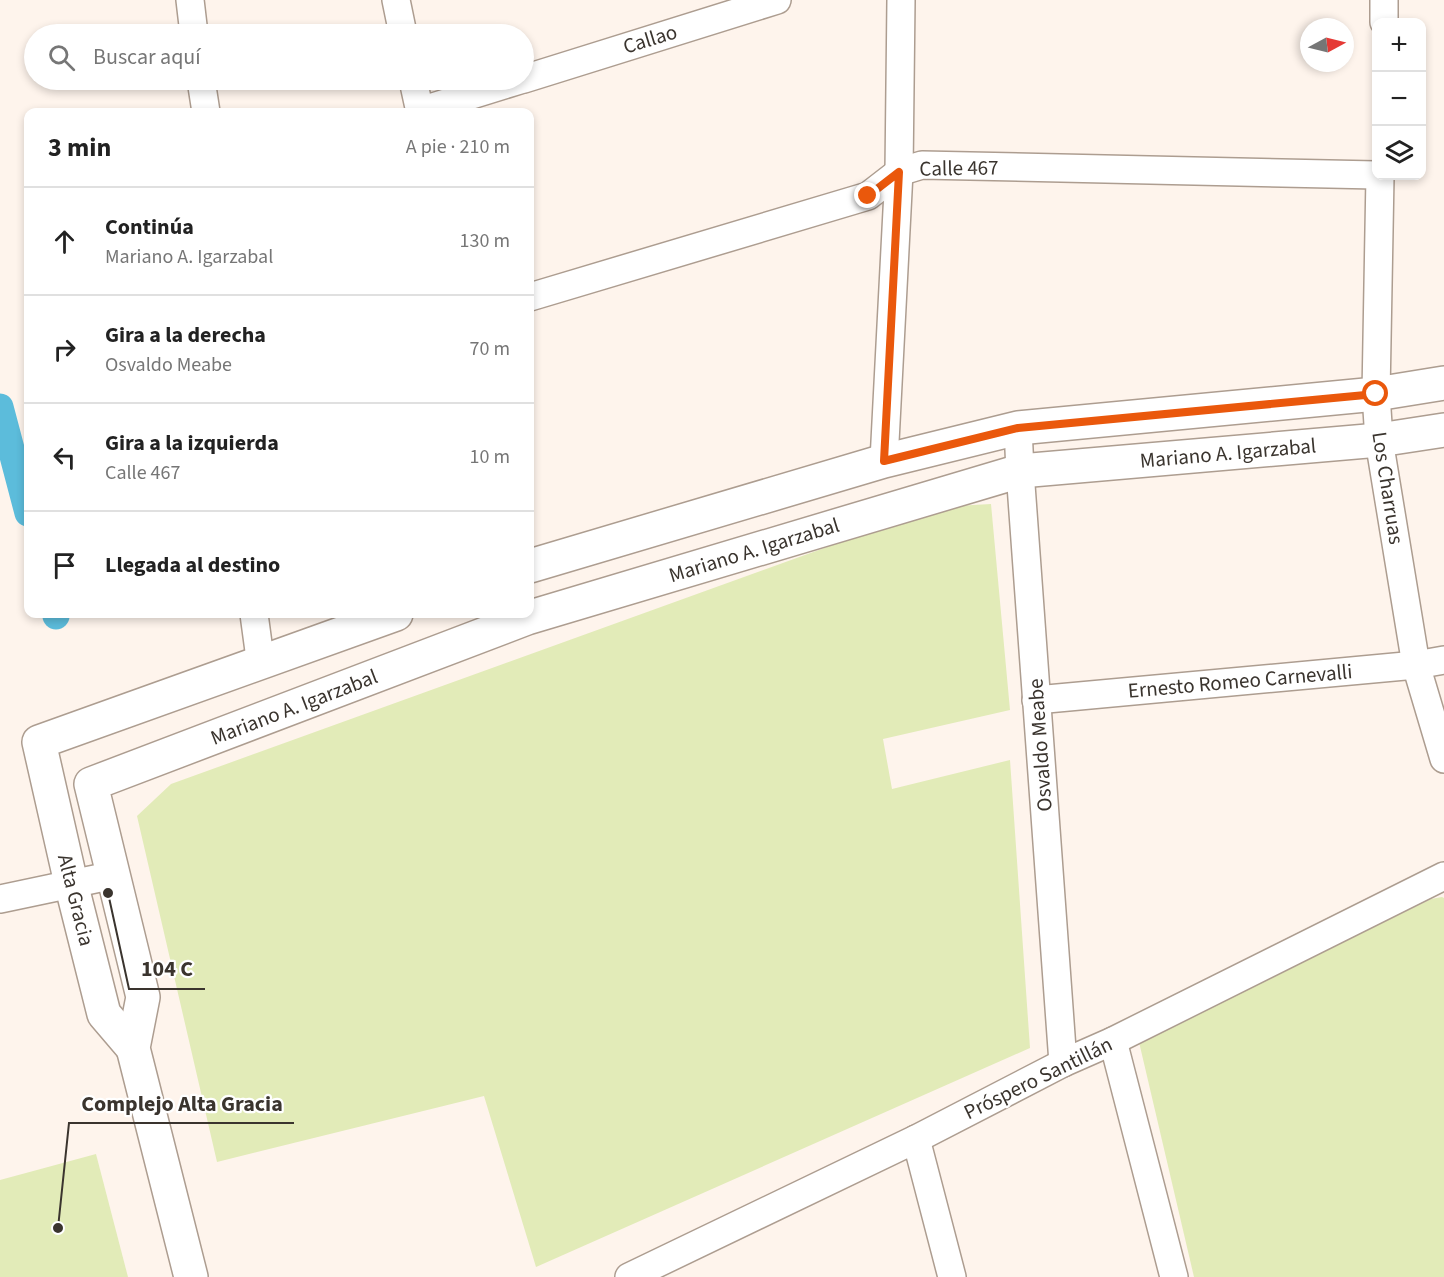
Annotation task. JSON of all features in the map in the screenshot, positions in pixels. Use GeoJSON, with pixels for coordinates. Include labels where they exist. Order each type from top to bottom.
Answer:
{"type":"FeatureCollection","features":[{"type":"Feature","properties":{"kind":"main road"},"geometry":{"type":"LineString","coordinates":[[534,565],[884,461],[1018,428],[1376,394],[1444,383]]}},
{"type":"Feature","properties":{"kind":"main road","name":"Mariano A. Igarzabal"},"geometry":{"type":"LineString","coordinates":[[534,614],[1020,471],[1379,440],[1444,430]]}},
{"type":"Feature","properties":{"kind":"main road","name":"Alta Gracia"},"geometry":{"type":"LineString","coordinates":[[133,1048],[104,1014],[39,742],[385,618]]}},
{"type":"Feature","properties":{"kind":"main road","name":"Mariano A. Igarzabal"},"geometry":{"type":"LineString","coordinates":[[91,784],[522,618]]}},
{"type":"Feature","properties":{"kind":"main road","name":"Alta Gracia"},"geometry":{"type":"LineString","coordinates":[[91,784],[143,997],[133,1048],[191,1277]]}},
{"type":"Feature","properties":{"kind":"street"},"geometry":{"type":"LineString","coordinates":[[190,0],[193,24]]}},
{"type":"Feature","properties":{"kind":"street"},"geometry":{"type":"LineString","coordinates":[[396,0],[402,24]]}},
{"type":"Feature","properties":{"kind":"street","name":"Callao"},"geometry":{"type":"LineString","coordinates":[[534,75],[777,0]]}},
{"type":"Feature","properties":{"kind":"street"},"geometry":{"type":"LineString","coordinates":[[884,461],[899,172],[901,0]]}},
{"type":"Feature","properties":{"kind":"street"},"geometry":{"type":"LineString","coordinates":[[1384,0],[1384,18]]}},
{"type":"Feature","properties":{"kind":"street"},"geometry":{"type":"LineString","coordinates":[[203,90],[205,108]]}},
{"type":"Feature","properties":{"kind":"street"},"geometry":{"type":"LineString","coordinates":[[415,90],[419,108]]}},
{"type":"Feature","properties":{"kind":"street","name":"Callao"},"geometry":{"type":"LineString","coordinates":[[432,108],[488,90]]}},
{"type":"Feature","properties":{"kind":"street","name":"Calle 467"},"geometry":{"type":"LineString","coordinates":[[534,296],[868,196],[899,172],[922,165],[1372,175]]}},
{"type":"Feature","properties":{"kind":"street","name":"Los Charruas"},"geometry":{"type":"LineString","coordinates":[[1378,180],[1376,394],[1379,440],[1416,665],[1444,759]]}},
{"type":"Feature","properties":{"kind":"street","name":"Osvaldo Meabe"},"geometry":{"type":"LineString","coordinates":[[1018,428],[1063,1063]]}},
{"type":"Feature","properties":{"kind":"street"},"geometry":{"type":"LineString","coordinates":[[255,618],[259,651]]}},
{"type":"Feature","properties":{"kind":"street","name":"Ernesto Romeo Carnevalli"},"geometry":{"type":"LineString","coordinates":[[1036,700],[1416,665],[1444,660]]}},
{"type":"Feature","properties":{"kind":"street"},"geometry":{"type":"LineString","coordinates":[[0,899],[114,875]]}},
{"type":"Feature","properties":{"kind":"street","name":"Próspero Santillán"},"geometry":{"type":"LineString","coordinates":[[629,1277],[682,1266],[916,1139],[1063,1063],[1113,1041],[1444,876]]}},
{"type":"Feature","properties":{"kind":"street"},"geometry":{"type":"LineString","coordinates":[[1113,1041],[1174,1277]]}},
{"type":"Feature","properties":{"kind":"street"},"geometry":{"type":"LineString","coordinates":[[916,1139],[952,1277]]}},
{"type":"Feature","properties":{"kind":"green space"},"geometry":{"type":"Polygon","coordinates":[[[991,504],[1010,710],[883,739],[892,789],[1010,760],[1030,1048],[536,1267],[484,1096],[217,1162],[137,816],[171,784],[938,507],[991,504]]]}},
{"type":"Feature","properties":{"kind":"green space"},"geometry":{"type":"Polygon","coordinates":[[[1444,898],[1444,1277],[1194,1277],[1139,1042],[1431,899],[1444,898]]]}},
{"type":"Feature","properties":{"kind":"green space"},"geometry":{"type":"Polygon","coordinates":[[[96,1154],[128,1277],[0,1277],[0,1180],[96,1154]]]}},
{"type":"Feature","properties":{"kind":"waterway"},"geometry":{"type":"LineString","coordinates":[[0,407],[24,498]]}},
{"type":"Feature","properties":{"kind":"place","name":"104 C"},"geometry":{"type":"Point","coordinates":[108,893]}},
{"type":"Feature","properties":{"kind":"place","name":"Complejo Alta Gracia"},"geometry":{"type":"Point","coordinates":[58,1228]}},
{"type":"Feature","properties":{"kind":"route"},"geometry":{"type":"LineString","coordinates":[[868,196],[899,172],[884,461],[1018,428],[1376,394]]}}]}
